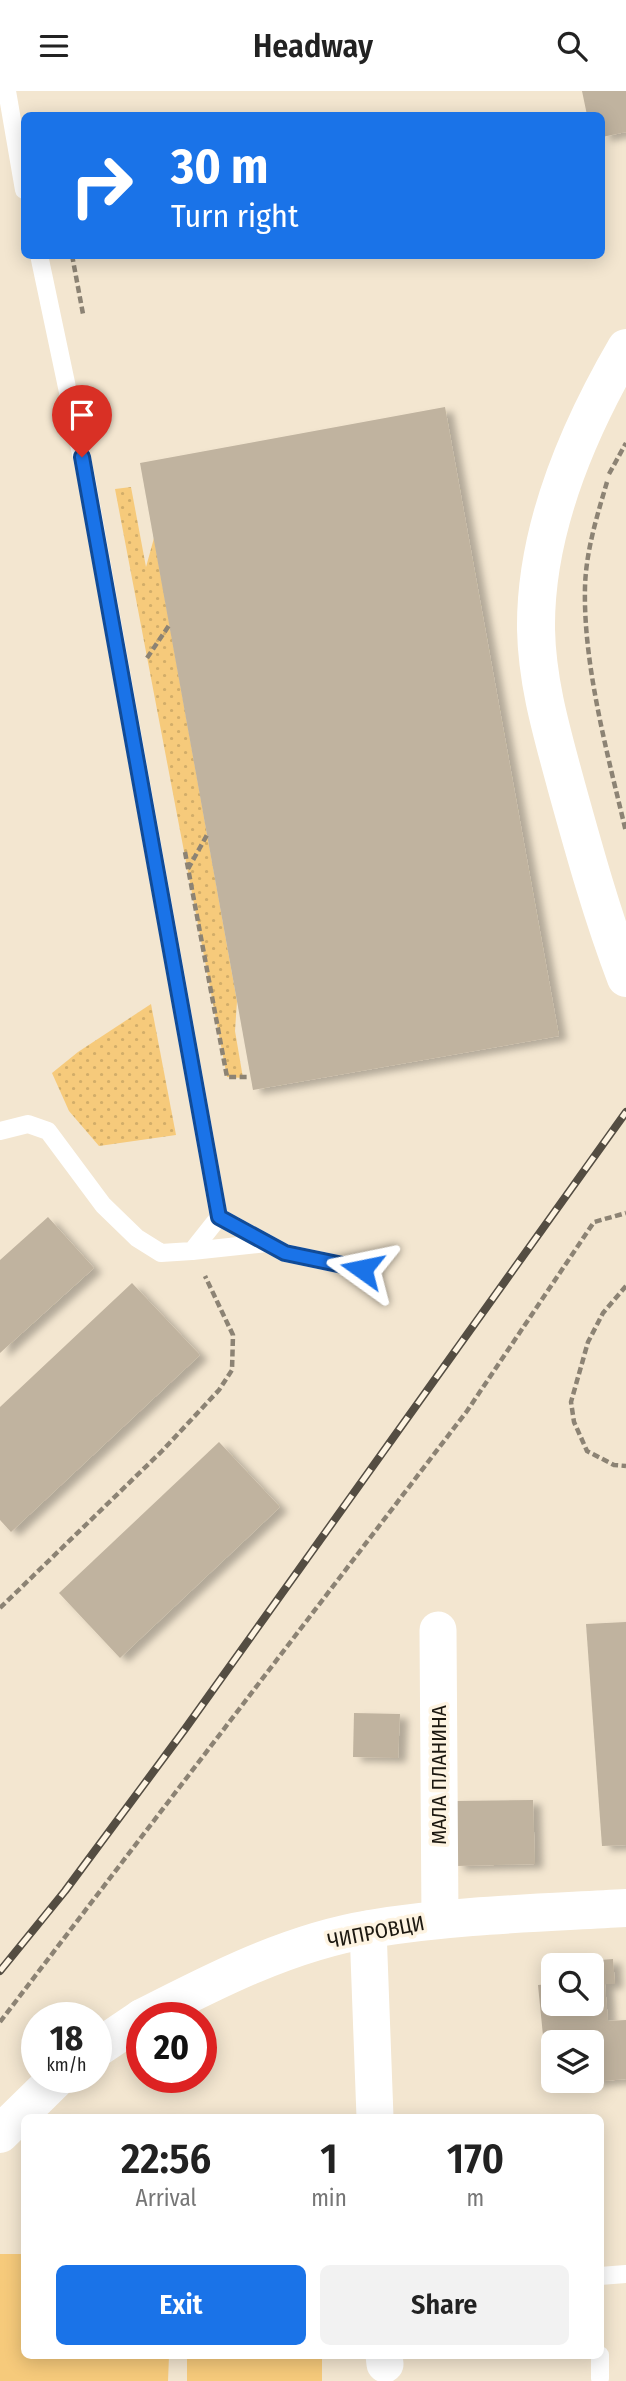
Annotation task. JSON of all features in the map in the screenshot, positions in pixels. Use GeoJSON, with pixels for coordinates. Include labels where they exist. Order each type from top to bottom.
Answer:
{"type":"FeatureCollection","features":[{"type":"Feature","properties":{"kind":"main road"},"geometry":{"type":"LineString","coordinates":[[626,348],[589,419],[562,481],[544,553],[536,626],[539,684],[593,883],[626,978]]}},
{"type":"Feature","properties":{"kind":"main road","name":"ЧИПРОВЦИ"},"geometry":{"type":"LineString","coordinates":[[173,2002],[226,1975],[316,1943],[368,1929],[440,1920],[626,1909]]}},
{"type":"Feature","properties":{"kind":"main road"},"geometry":{"type":"LineString","coordinates":[[0,2134],[42,2093]]}},
{"type":"Feature","properties":{"kind":"street","name":"МАЛА ПЛАНИНА"},"geometry":{"type":"LineString","coordinates":[[438,1630],[440,1920]]}},
{"type":"Feature","properties":{"kind":"street"},"geometry":{"type":"LineString","coordinates":[[368,1929],[375,2114]]}},
{"type":"Feature","properties":{"kind":"lane"},"geometry":{"type":"LineString","coordinates":[[7,91],[21,173]]}},
{"type":"Feature","properties":{"kind":"lane"},"geometry":{"type":"LineString","coordinates":[[40,259],[88,482],[219,1217],[192,1251]]}},
{"type":"Feature","properties":{"kind":"lane"},"geometry":{"type":"LineString","coordinates":[[0,1131],[28,1124],[48,1131],[103,1205],[137,1238],[161,1253],[267,1243]]}},
{"type":"Feature","properties":{"kind":"lane"},"geometry":{"type":"LineString","coordinates":[[219,1217],[285,1253],[362,1269]]}},
{"type":"Feature","properties":{"kind":"lane"},"geometry":{"type":"LineString","coordinates":[[604,2276],[626,2274]]}},
{"type":"Feature","properties":{"kind":"lane"},"geometry":{"type":"LineString","coordinates":[[600,2359],[600,2378]]}},
{"type":"Feature","properties":{"kind":"path"},"geometry":{"type":"LineString","coordinates":[[626,443],[609,475],[592,532],[585,588],[591,660],[604,737],[626,832]]}},
{"type":"Feature","properties":{"kind":"path"},"geometry":{"type":"LineString","coordinates":[[147,658],[170,624]]}},
{"type":"Feature","properties":{"kind":"path"},"geometry":{"type":"LineString","coordinates":[[188,870],[207,835]]}},
{"type":"Feature","properties":{"kind":"path"},"geometry":{"type":"LineString","coordinates":[[0,2022],[467,1411],[594,1222],[626,1213]]}},
{"type":"Feature","properties":{"kind":"path"},"geometry":{"type":"LineString","coordinates":[[0,1608],[162,1451],[219,1390],[232,1370],[233,1335],[192,1251]]}},
{"type":"Feature","properties":{"kind":"path"},"geometry":{"type":"LineString","coordinates":[[626,1286],[603,1313],[588,1342],[571,1402],[574,1422],[587,1451],[614,1465],[626,1466]]}},
{"type":"Feature","properties":{"kind":"shaded area"},"geometry":{"type":"Polygon","coordinates":[[[131,487],[146,567],[154,538],[237,1001],[235,1031],[243,1078],[227,1077],[115,489],[131,487]]]}},
{"type":"Feature","properties":{"kind":"shaded area"},"geometry":{"type":"Polygon","coordinates":[[[151,1004],[176,1135],[99,1146],[69,1111],[52,1073],[78,1052],[151,1004]]]}},
{"type":"Feature","properties":{"kind":"shaded area"},"geometry":{"type":"Polygon","coordinates":[[[0,2254],[21,2254],[21,2359],[169,2359],[168,2381],[0,2381],[0,2254]]]}},
{"type":"Feature","properties":{"kind":"shaded area"},"geometry":{"type":"Polygon","coordinates":[[[187,2359],[322,2359],[322,2381],[187,2381],[187,2359]]]}},
{"type":"Feature","properties":{"kind":"building"},"geometry":{"type":"Polygon","coordinates":[[[582,91],[626,91],[626,132],[605,136],[605,112],[586,112],[582,91]]]}},
{"type":"Feature","properties":{"kind":"building"},"geometry":{"type":"Polygon","coordinates":[[[445,407],[559,1036],[253,1090],[140,463],[445,407]]]}},
{"type":"Feature","properties":{"kind":"building"},"geometry":{"type":"Polygon","coordinates":[[[48,1217],[94,1268],[0,1353],[0,1260],[48,1217]]]}},
{"type":"Feature","properties":{"kind":"building"},"geometry":{"type":"Polygon","coordinates":[[[132,1283],[200,1355],[11,1532],[0,1520],[0,1407],[132,1283]]]}},
{"type":"Feature","properties":{"kind":"building"},"geometry":{"type":"Polygon","coordinates":[[[219,1442],[280,1507],[120,1658],[59,1593],[219,1442]]]}},
{"type":"Feature","properties":{"kind":"building"},"geometry":{"type":"Polygon","coordinates":[[[626,1622],[626,1845],[602,1846],[586,1624],[626,1622]]]}},
{"type":"Feature","properties":{"kind":"building"},"geometry":{"type":"Polygon","coordinates":[[[354,1713],[400,1714],[398,1758],[353,1757],[354,1713]]]}},
{"type":"Feature","properties":{"kind":"building"},"geometry":{"type":"Polygon","coordinates":[[[533,1800],[535,1864],[456,1866],[455,1801],[533,1800]]]}},
{"type":"Feature","properties":{"kind":"building"},"geometry":{"type":"Polygon","coordinates":[[[613,1959],[615,1984],[605,1984],[608,2021],[626,2020],[626,2079],[604,2081],[604,2030],[542,2030],[541,2016],[604,2016],[604,1960],[613,1959]]]}},
{"type":"Feature","properties":{"kind":"building"},"geometry":{"type":"Polygon","coordinates":[[[538,1985],[541,1985],[541,2015],[538,1985]]]}},
{"type":"Feature","properties":{"kind":"railway"},"geometry":{"type":"LineString","coordinates":[[0,1971],[65,1891],[185,1729],[626,1112]]}},
{"type":"Feature","properties":{"kind":"route"},"geometry":{"type":"LineString","coordinates":[[82,457],[219,1217],[285,1253],[362,1269]]}}]}
